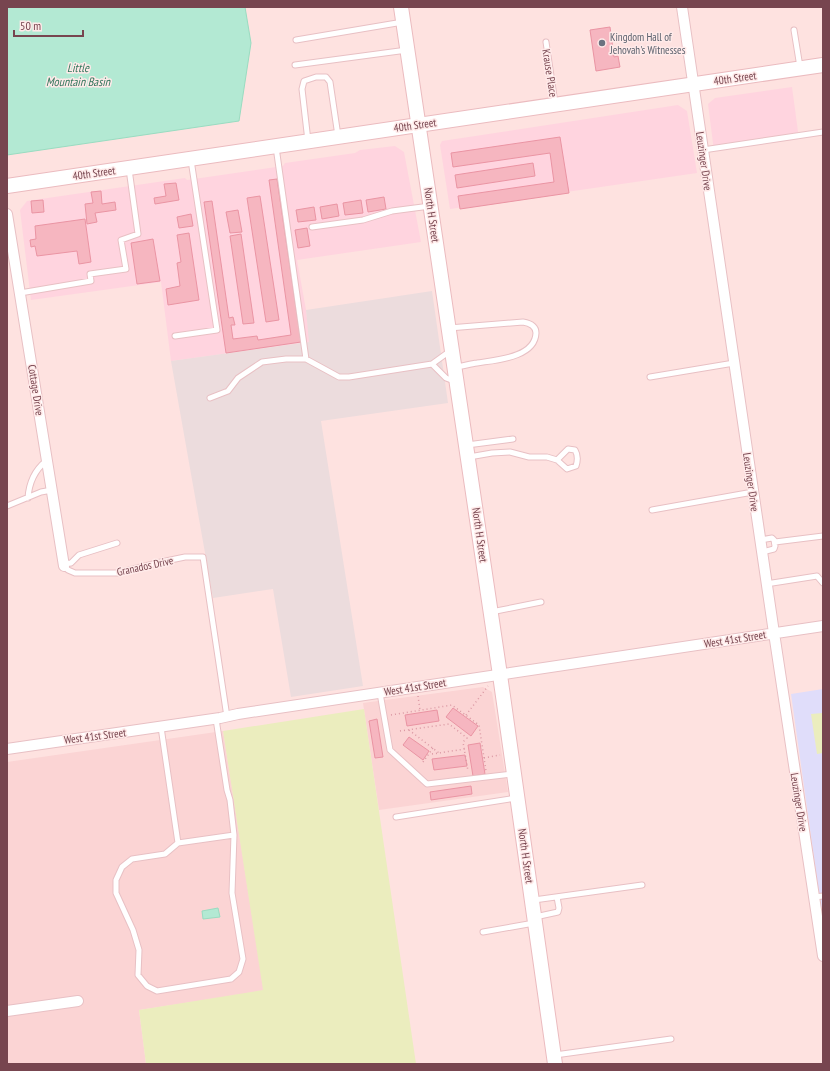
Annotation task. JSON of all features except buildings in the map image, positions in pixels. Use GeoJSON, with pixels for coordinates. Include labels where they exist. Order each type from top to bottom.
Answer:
{"type":"FeatureCollection","features":[{"type":"Feature","properties":{"kind":"street","name":"North H Street"},"geometry":{"type":"LineString","coordinates":[[402,7],[555,1060]]}},
{"type":"Feature","properties":{"kind":"street","name":"Leuzinger Drive"},"geometry":{"type":"LineString","coordinates":[[682,7],[766,584],[818,896],[823,956]]}},
{"type":"Feature","properties":{"kind":"street","name":"40th Street"},"geometry":{"type":"LineString","coordinates":[[7,186],[823,65]]}},
{"type":"Feature","properties":{"kind":"street","name":"Cottage Drive"},"geometry":{"type":"LineString","coordinates":[[7,214],[64,565]]}},
{"type":"Feature","properties":{"kind":"street","name":"West 41st Street"},"geometry":{"type":"LineString","coordinates":[[7,748],[216,719],[823,626]]}},
{"type":"Feature","properties":{"kind":"street"},"geometry":{"type":"LineString","coordinates":[[7,1011],[78,1001]]}},
{"type":"Feature","properties":{"kind":"lane"},"geometry":{"type":"LineString","coordinates":[[296,40],[404,22]]}},
{"type":"Feature","properties":{"kind":"lane"},"geometry":{"type":"LineString","coordinates":[[794,30],[800,68]]}},
{"type":"Feature","properties":{"kind":"lane","name":"Krause Place"},"geometry":{"type":"LineString","coordinates":[[546,42],[555,104]]}},
{"type":"Feature","properties":{"kind":"lane"},"geometry":{"type":"LineString","coordinates":[[295,65],[408,50]]}},
{"type":"Feature","properties":{"kind":"lane"},"geometry":{"type":"LineString","coordinates":[[308,141],[302,89],[304,81],[316,77],[326,77],[330,82],[338,137]]}},
{"type":"Feature","properties":{"kind":"lane"},"geometry":{"type":"LineString","coordinates":[[702,150],[823,132]]}},
{"type":"Feature","properties":{"kind":"lane"},"geometry":{"type":"LineString","coordinates":[[276,146],[306,359]]}},
{"type":"Feature","properties":{"kind":"lane"},"geometry":{"type":"LineString","coordinates":[[175,336],[217,330],[191,158]]}},
{"type":"Feature","properties":{"kind":"lane"},"geometry":{"type":"LineString","coordinates":[[20,293],[91,281],[90,274],[126,269],[122,240],[138,234],[129,168]]}},
{"type":"Feature","properties":{"kind":"lane"},"geometry":{"type":"LineString","coordinates":[[312,227],[363,220],[392,211],[431,206]]}},
{"type":"Feature","properties":{"kind":"lane"},"geometry":{"type":"LineString","coordinates":[[449,328],[523,322],[531,324],[535,328],[536,333],[525,350],[518,355],[455,367]]}},
{"type":"Feature","properties":{"kind":"lane"},"geometry":{"type":"LineString","coordinates":[[210,398],[228,391],[238,378],[262,362],[286,359],[306,359],[339,377],[349,377],[432,364],[452,350]]}},
{"type":"Feature","properties":{"kind":"lane"},"geometry":{"type":"LineString","coordinates":[[432,364],[446,378],[457,382]]}},
{"type":"Feature","properties":{"kind":"lane"},"geometry":{"type":"LineString","coordinates":[[650,377],[734,364]]}},
{"type":"Feature","properties":{"kind":"lane"},"geometry":{"type":"LineString","coordinates":[[467,451],[513,438]]}},
{"type":"Feature","properties":{"kind":"lane"},"geometry":{"type":"LineString","coordinates":[[467,451],[492,453],[510,452],[529,457],[557,460]]}},
{"type":"Feature","properties":{"kind":"lane"},"geometry":{"type":"LineString","coordinates":[[28,498],[28,488],[33,478],[41,466],[47,461]]}},
{"type":"Feature","properties":{"kind":"lane"},"geometry":{"type":"LineString","coordinates":[[7,506],[52,490]]}},
{"type":"Feature","properties":{"kind":"lane"},"geometry":{"type":"LineString","coordinates":[[652,510],[753,492]]}},
{"type":"Feature","properties":{"kind":"lane"},"geometry":{"type":"LineString","coordinates":[[774,542],[823,536]]}},
{"type":"Feature","properties":{"kind":"lane"},"geometry":{"type":"LineString","coordinates":[[760,540],[772,538],[775,546],[774,549],[762,552]]}},
{"type":"Feature","properties":{"kind":"lane"},"geometry":{"type":"LineString","coordinates":[[64,565],[71,562],[79,555],[117,543]]}},
{"type":"Feature","properties":{"kind":"lane","name":"Granados Drive"},"geometry":{"type":"LineString","coordinates":[[64,565],[68,570],[75,573],[117,573],[185,557],[203,558],[227,717]]}},
{"type":"Feature","properties":{"kind":"lane"},"geometry":{"type":"LineString","coordinates":[[766,584],[817,576],[823,582]]}},
{"type":"Feature","properties":{"kind":"lane"},"geometry":{"type":"LineString","coordinates":[[491,612],[541,602]]}},
{"type":"Feature","properties":{"kind":"lane"},"geometry":{"type":"LineString","coordinates":[[380,693],[390,750],[427,784],[514,774]]}},
{"type":"Feature","properties":{"kind":"lane"},"geometry":{"type":"LineString","coordinates":[[216,719],[227,790],[230,800],[234,836],[232,893],[243,959],[239,972],[231,979],[157,991],[147,986],[138,975],[139,950],[133,930],[116,893],[116,880],[122,867],[132,859],[165,854],[178,843],[234,836]]}},
{"type":"Feature","properties":{"kind":"lane"},"geometry":{"type":"LineString","coordinates":[[161,727],[178,843]]}},
{"type":"Feature","properties":{"kind":"lane"},"geometry":{"type":"LineString","coordinates":[[396,817],[518,798]]}},
{"type":"Feature","properties":{"kind":"lane"},"geometry":{"type":"LineString","coordinates":[[532,900],[642,885]]}},
{"type":"Feature","properties":{"kind":"lane"},"geometry":{"type":"LineString","coordinates":[[483,932],[535,920],[558,912],[559,908],[557,897]]}},
{"type":"Feature","properties":{"kind":"lane"},"geometry":{"type":"LineString","coordinates":[[555,1060],[670,1039]]}},
{"type":"Feature","properties":{"kind":"path"},"geometry":{"type":"LineString","coordinates":[[466,715],[488,686]]}},
{"type":"Feature","properties":{"kind":"path"},"geometry":{"type":"LineString","coordinates":[[418,694],[420,710]]}},
{"type":"Feature","properties":{"kind":"path"},"geometry":{"type":"LineString","coordinates":[[384,716],[452,705],[479,725],[486,777]]}},
{"type":"Feature","properties":{"kind":"path"},"geometry":{"type":"LineString","coordinates":[[400,731],[449,724],[467,738],[463,742],[469,779]]}},
{"type":"Feature","properties":{"kind":"path"},"geometry":{"type":"LineString","coordinates":[[409,730],[439,753]]}},
{"type":"Feature","properties":{"kind":"path"},"geometry":{"type":"LineString","coordinates":[[423,762],[432,748]]}},
{"type":"Feature","properties":{"kind":"path"},"geometry":{"type":"LineString","coordinates":[[432,754],[464,750]]}},
{"type":"Feature","properties":{"kind":"path"},"geometry":{"type":"LineString","coordinates":[[484,758],[502,755]]}},
{"type":"Feature","properties":{"kind":"shaded area"},"geometry":{"type":"Polygon","coordinates":[[[792,87],[799,139],[714,151],[708,104],[715,98],[792,87]]]}},
{"type":"Feature","properties":{"kind":"shaded area"},"geometry":{"type":"Polygon","coordinates":[[[678,105],[687,111],[697,173],[450,209],[440,145],[442,141],[678,105]]]}},
{"type":"Feature","properties":{"kind":"shaded area"},"geometry":{"type":"Polygon","coordinates":[[[395,146],[404,152],[421,242],[297,260],[310,342],[171,361],[161,282],[31,300],[20,210],[27,201],[185,178],[187,180],[283,166],[285,163],[355,153],[360,150],[395,146]]]}},
{"type":"Feature","properties":{"kind":"shaded area"},"geometry":{"type":"Polygon","coordinates":[[[432,291],[448,403],[321,421],[363,686],[291,697],[273,589],[213,598],[171,361],[309,342],[306,310],[432,291]]]}},
{"type":"Feature","properties":{"kind":"shaded area"},"geometry":{"type":"Polygon","coordinates":[[[483,687],[492,692],[508,792],[379,810],[363,703],[483,687]]]}},
{"type":"Feature","properties":{"kind":"shaded area"},"geometry":{"type":"Polygon","coordinates":[[[823,689],[823,907],[821,907],[791,694],[823,689]]]}},
{"type":"Feature","properties":{"kind":"shaded area"},"geometry":{"type":"Polygon","coordinates":[[[364,709],[416,1064],[146,1064],[139,1010],[263,990],[223,731],[364,709]]]}},
{"type":"Feature","properties":{"kind":"shaded area"},"geometry":{"type":"Polygon","coordinates":[[[823,713],[823,753],[817,754],[811,714],[823,713]]]}},
{"type":"Feature","properties":{"kind":"shaded area"},"geometry":{"type":"Polygon","coordinates":[[[223,731],[264,991],[139,1010],[146,1064],[7,1064],[7,762],[223,731]]]}},
{"type":"Feature","properties":{"kind":"water","name":"Little Mountain Basin"},"geometry":{"type":"Polygon","coordinates":[[[7,7],[245,7],[251,43],[239,121],[7,155],[7,7]]]}},
{"type":"Feature","properties":{"kind":"water"},"geometry":{"type":"Polygon","coordinates":[[[218,908],[220,917],[203,919],[202,911],[218,908]]]}},
{"type":"Feature","properties":{"kind":"place","name":"Kingdom Hall of Jehovah's Witnesses"},"geometry":{"type":"Point","coordinates":[602,43]}}]}
